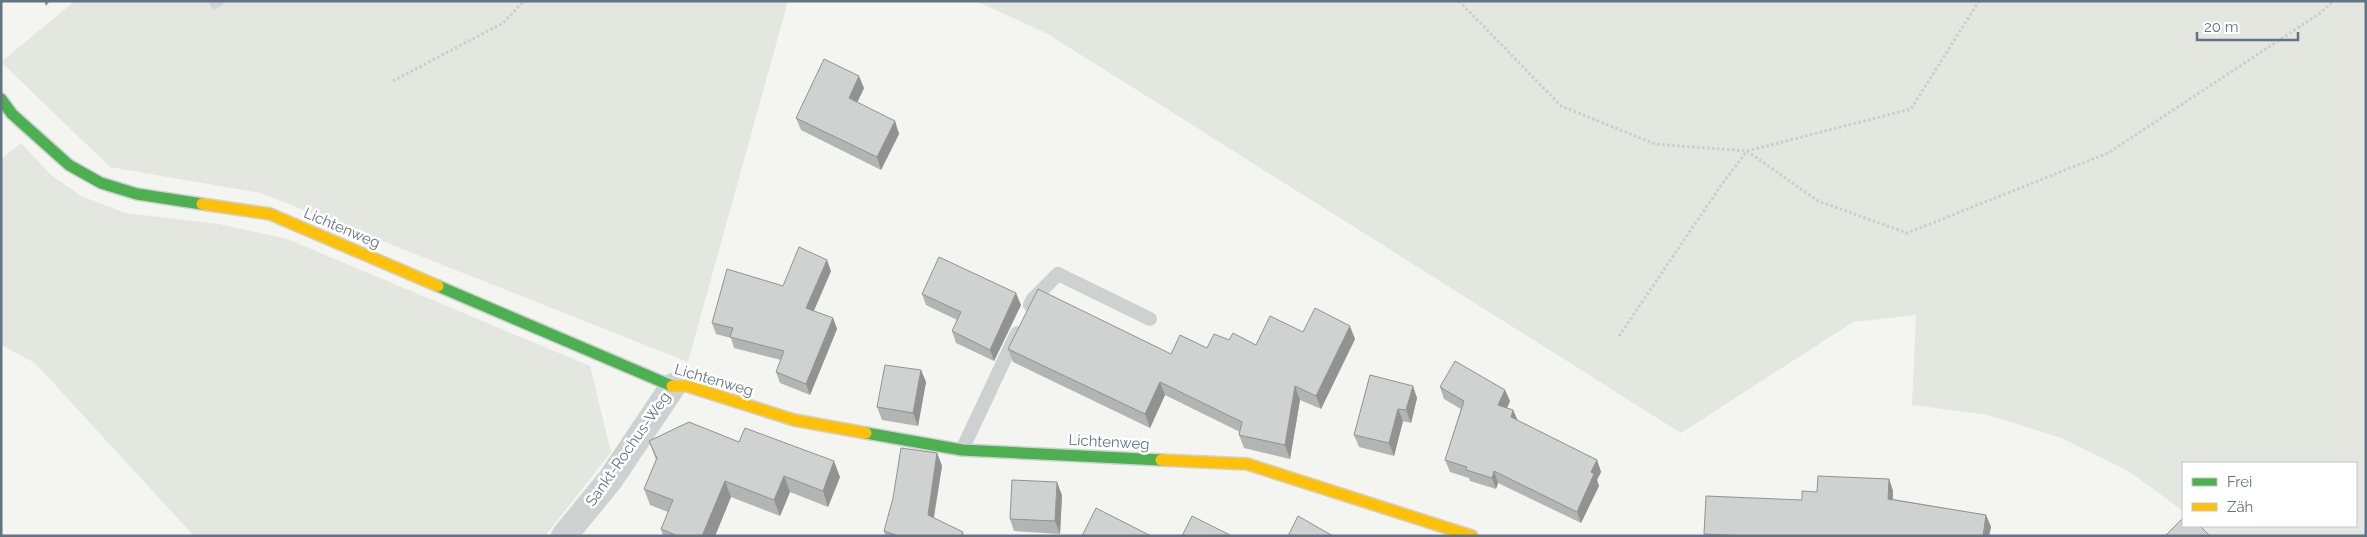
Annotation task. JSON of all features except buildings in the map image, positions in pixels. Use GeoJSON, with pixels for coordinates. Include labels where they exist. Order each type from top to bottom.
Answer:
{"type":"FeatureCollection","features":[{"type":"Feature","properties":{"kind":"street","name":"Lichtenweg"},"geometry":{"type":"LineString","coordinates":[[1,99],[12,114],[69,165],[101,184],[137,194],[270,214],[673,386],[687,386],[794,420],[962,450],[1247,464],[1472,536]]}},
{"type":"Feature","properties":{"kind":"street","name":"Sankt-Rochus-Weg"},"geometry":{"type":"LineString","coordinates":[[564,536],[610,480],[673,386]]}},
{"type":"Feature","properties":{"kind":"lane"},"geometry":{"type":"LineString","coordinates":[[962,450],[1033,299],[1058,274],[1150,319]]}},
{"type":"Feature","properties":{"kind":"path"},"geometry":{"type":"LineString","coordinates":[[392,81],[503,23],[524,1]]}},
{"type":"Feature","properties":{"kind":"path"},"geometry":{"type":"LineString","coordinates":[[1459,1],[1562,106],[1655,144],[1747,152],[1911,109],[1979,1]]}},
{"type":"Feature","properties":{"kind":"path"},"geometry":{"type":"LineString","coordinates":[[1747,152],[1818,201],[1907,233],[2108,153],[2311,20],[2334,1]]}},
{"type":"Feature","properties":{"kind":"path"},"geometry":{"type":"LineString","coordinates":[[1619,336],[1722,184],[1747,152]]}},
{"type":"Feature","properties":{"kind":"shaded area"},"geometry":{"type":"Polygon","coordinates":[[[75,1],[788,1],[688,362],[261,193],[110,167],[1,62],[75,1]]]}},
{"type":"Feature","properties":{"kind":"shaded area"},"geometry":{"type":"Polygon","coordinates":[[[976,1],[2366,1],[2366,536],[2209,536],[2200,527],[2357,527],[2357,462],[2182,462],[2182,510],[2130,472],[2061,438],[1988,415],[1912,405],[1916,315],[1853,322],[1681,433],[1048,34],[976,1]]]}},
{"type":"Feature","properties":{"kind":"shaded area"},"geometry":{"type":"Polygon","coordinates":[[[21,143],[51,175],[81,196],[125,213],[219,224],[287,239],[590,366],[611,452],[545,536],[194,536],[35,363],[1,345],[1,159],[21,143]]]}},
{"type":"Feature","properties":{"kind":"waterway"},"geometry":{"type":"LineString","coordinates":[[215,4],[219,1]]}},
{"type":"Feature","properties":{"kind":"traffic: fast"},"geometry":{"type":"LineString","coordinates":[[1,99],[12,114],[69,165],[101,183],[137,194],[202,204]]}},
{"type":"Feature","properties":{"kind":"traffic: fast"},"geometry":{"type":"LineString","coordinates":[[438,286],[672,386]]}},
{"type":"Feature","properties":{"kind":"traffic: fast"},"geometry":{"type":"LineString","coordinates":[[866,433],[962,450],[1161,460]]}},
{"type":"Feature","properties":{"kind":"traffic: slow"},"geometry":{"type":"LineString","coordinates":[[202,204],[270,214],[438,286]]}},
{"type":"Feature","properties":{"kind":"traffic: slow"},"geometry":{"type":"LineString","coordinates":[[672,386],[687,386],[794,420],[866,433]]}},
{"type":"Feature","properties":{"kind":"traffic: slow"},"geometry":{"type":"LineString","coordinates":[[1161,460],[1247,464],[1472,536]]}}]}
